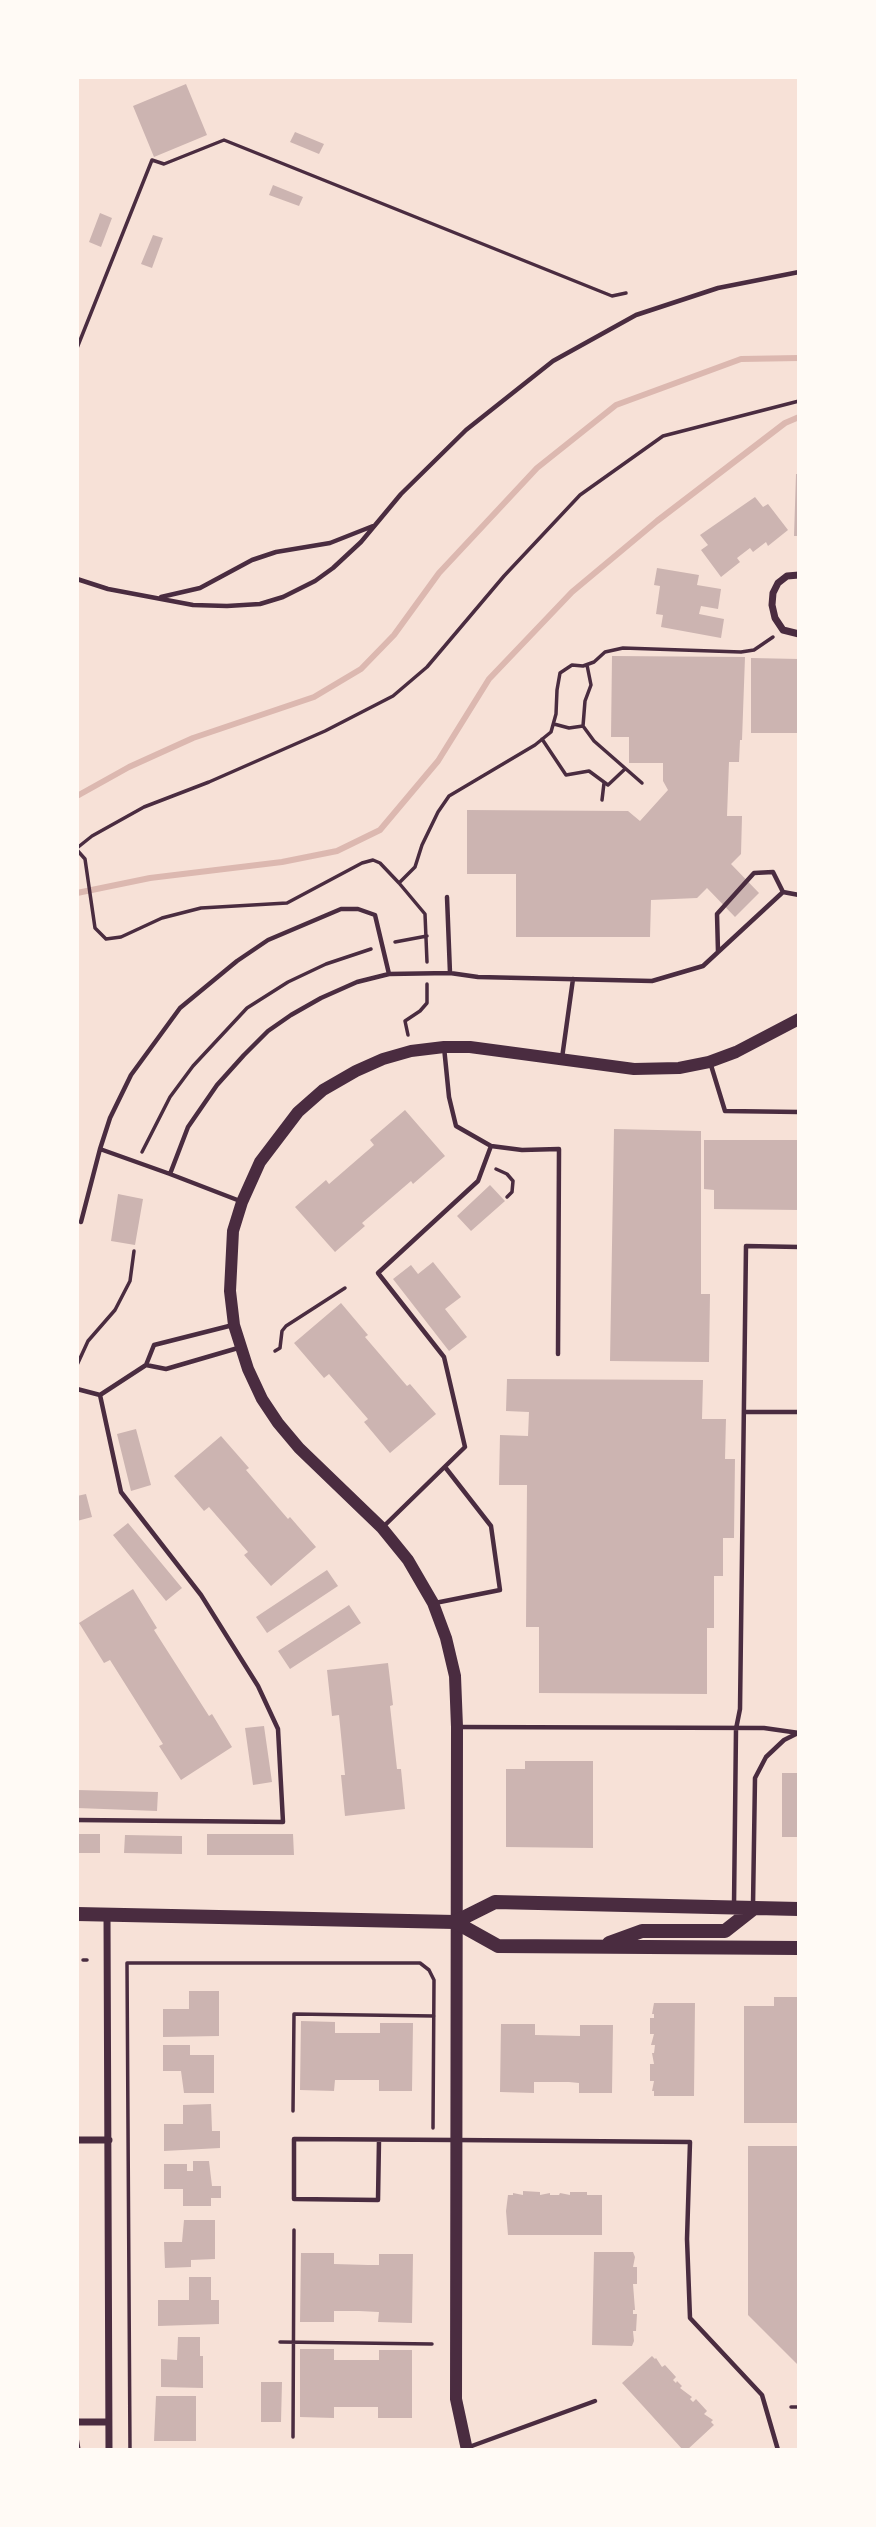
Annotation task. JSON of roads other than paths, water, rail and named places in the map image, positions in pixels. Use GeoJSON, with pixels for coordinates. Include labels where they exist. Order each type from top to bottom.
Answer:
{"type":"FeatureCollection","features":[{"type":"Feature","properties":{"kind":"main road"},"geometry":{"type":"LineString","coordinates":[[77,1914],[455,1922],[495,1902],[799,1909]]}},
{"type":"Feature","properties":{"kind":"main road"},"geometry":{"type":"LineString","coordinates":[[598,1947],[642,1931],[725,1931],[753,1909]]}},
{"type":"Feature","properties":{"kind":"main road"},"geometry":{"type":"LineString","coordinates":[[455,1922],[498,1946],[799,1948]]}},
{"type":"Feature","properties":{"kind":"street"},"geometry":{"type":"LineString","coordinates":[[799,575],[788,576],[778,583],[773,593],[775,618],[783,629],[799,634]]}},
{"type":"Feature","properties":{"kind":"street"},"geometry":{"type":"LineString","coordinates":[[465,2449],[456,2399],[455,1676],[446,1638],[433,1603],[408,1560],[382,1528],[299,1448],[262,1399],[240,1348],[234,1325],[230,1292],[233,1231],[242,1202],[260,1162],[298,1112],[323,1090],[383,1059],[444,1046],[496,1049],[634,1069],[679,1068],[709,1062],[736,1052],[799,1019]]}},
{"type":"Feature","properties":{"kind":"street"},"geometry":{"type":"LineString","coordinates":[[107,1915],[108,2450]]}},
{"type":"Feature","properties":{"kind":"street"},"geometry":{"type":"LineString","coordinates":[[77,2140],[109,2140]]}},
{"type":"Feature","properties":{"kind":"street"},"geometry":{"type":"LineString","coordinates":[[77,2422],[108,2422]]}},
{"type":"Feature","properties":{"kind":"lane"},"geometry":{"type":"LineString","coordinates":[[77,579],[108,589],[193,605],[260,604],[283,597],[315,581],[333,568],[361,542],[401,494],[466,430],[553,361],[636,315],[718,288],[799,272]]}},
{"type":"Feature","properties":{"kind":"lane"},"geometry":{"type":"LineString","coordinates":[[157,598],[200,588],[252,560],[276,552],[330,543],[374,526]]}},
{"type":"Feature","properties":{"kind":"lane"},"geometry":{"type":"LineString","coordinates":[[718,952],[717,914],[754,873],[773,872],[783,892]]}},
{"type":"Feature","properties":{"kind":"lane"},"geometry":{"type":"LineString","coordinates":[[783,892],[799,895]]}},
{"type":"Feature","properties":{"kind":"lane"},"geometry":{"type":"LineString","coordinates":[[170,1174],[188,1127],[217,1085],[268,1031],[321,998],[357,982],[389,974],[450,973],[478,977],[652,981],[703,966],[783,892]]}},
{"type":"Feature","properties":{"kind":"lane"},"geometry":{"type":"LineString","coordinates":[[447,897],[450,973]]}},
{"type":"Feature","properties":{"kind":"lane"},"geometry":{"type":"LineString","coordinates":[[81,1222],[110,1118],[131,1075],[180,1007],[237,961],[268,940],[341,909],[358,909],[375,915],[389,974]]}},
{"type":"Feature","properties":{"kind":"lane"},"geometry":{"type":"LineString","coordinates":[[562,1058],[573,979]]}},
{"type":"Feature","properties":{"kind":"lane"},"geometry":{"type":"LineString","coordinates":[[444,1046],[449,1097],[456,1126],[491,1146],[522,1150],[559,1149],[558,1354]]}},
{"type":"Feature","properties":{"kind":"lane"},"geometry":{"type":"LineString","coordinates":[[709,1062],[725,1111],[799,1112]]}},
{"type":"Feature","properties":{"kind":"lane"},"geometry":{"type":"LineString","coordinates":[[382,1528],[465,1447],[444,1357],[378,1273],[478,1181],[491,1146]]}},
{"type":"Feature","properties":{"kind":"lane"},"geometry":{"type":"LineString","coordinates":[[100,1149],[242,1202]]}},
{"type":"Feature","properties":{"kind":"lane"},"geometry":{"type":"LineString","coordinates":[[734,1909],[736,1729],[740,1709],[746,1247],[799,1247]]}},
{"type":"Feature","properties":{"kind":"lane"},"geometry":{"type":"LineString","coordinates":[[77,1389],[100,1395],[146,1365],[154,1345],[234,1325]]}},
{"type":"Feature","properties":{"kind":"lane"},"geometry":{"type":"LineString","coordinates":[[146,1365],[166,1369],[240,1348]]}},
{"type":"Feature","properties":{"kind":"lane"},"geometry":{"type":"LineString","coordinates":[[77,1820],[283,1822],[278,1729],[258,1686],[201,1595],[121,1492],[100,1395]]}},
{"type":"Feature","properties":{"kind":"lane"},"geometry":{"type":"LineString","coordinates":[[744,1412],[799,1412]]}},
{"type":"Feature","properties":{"kind":"lane"},"geometry":{"type":"LineString","coordinates":[[433,1603],[500,1590],[491,1527],[445,1467]]}},
{"type":"Feature","properties":{"kind":"lane"},"geometry":{"type":"LineString","coordinates":[[457,1727],[764,1728],[799,1733]]}},
{"type":"Feature","properties":{"kind":"lane"},"geometry":{"type":"LineString","coordinates":[[753,1909],[755,1778],[765,1757],[784,1740],[799,1733]]}},
{"type":"Feature","properties":{"kind":"lane"},"geometry":{"type":"LineString","coordinates":[[379,2140],[378,2200],[294,2199],[294,2139],[690,2142],[687,2239],[691,2318],[761,2395],[778,2450]]}},
{"type":"Feature","properties":{"kind":"lane"},"geometry":{"type":"LineString","coordinates":[[465,2449],[594,2401]]}},
{"type":"Feature","properties":{"kind":"waterway"},"geometry":{"type":"LineString","coordinates":[[77,796],[129,767],[193,738],[314,697],[361,669],[394,635],[439,573],[537,468],[616,405],[741,359],[799,358]]}},
{"type":"Feature","properties":{"kind":"waterway"},"geometry":{"type":"LineString","coordinates":[[77,893],[150,878],[282,862],[337,851],[380,830],[438,761],[489,679],[572,592],[657,521],[785,423],[799,417]]}}]}
